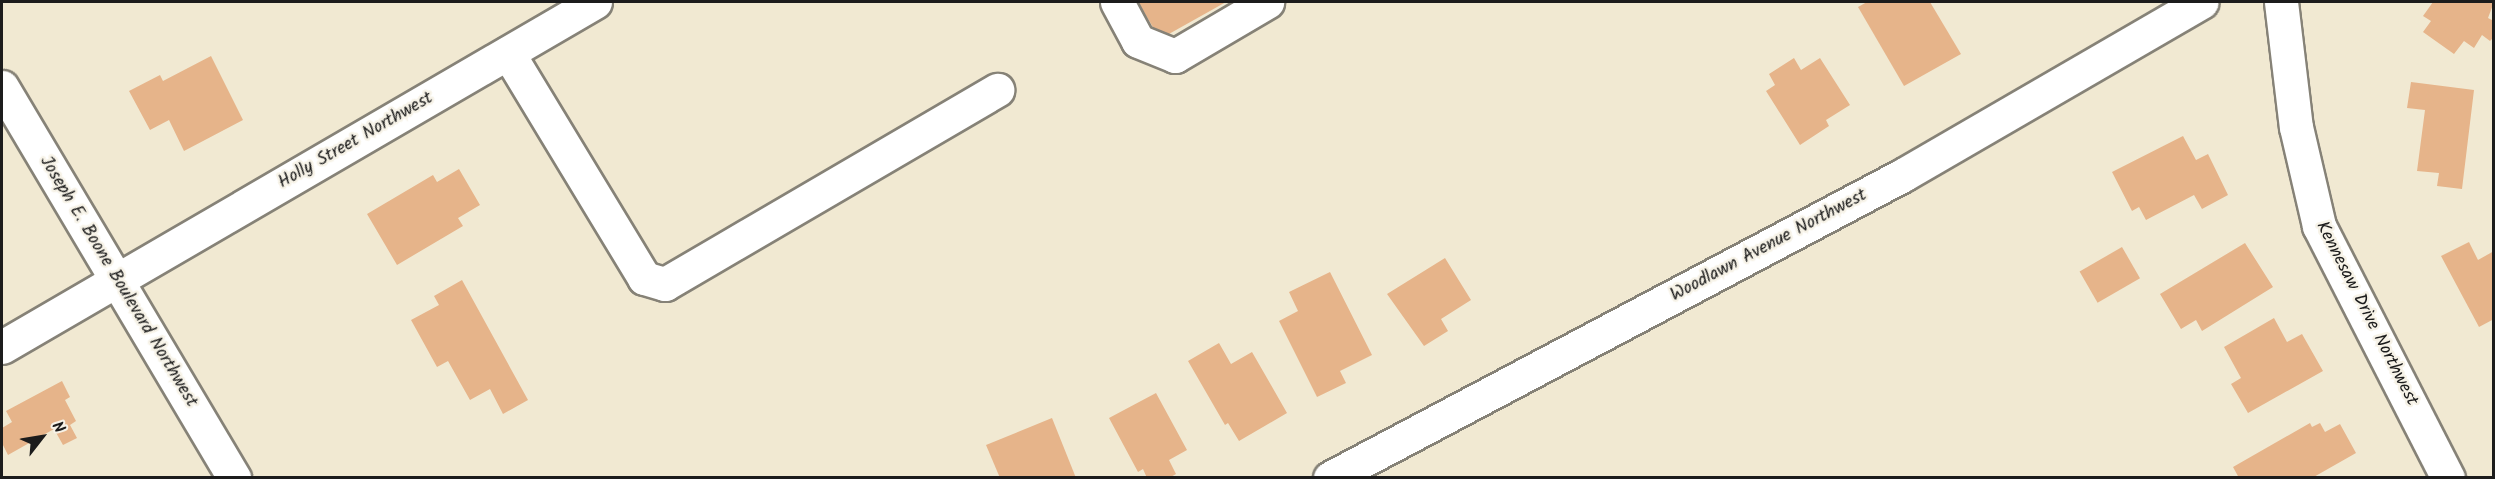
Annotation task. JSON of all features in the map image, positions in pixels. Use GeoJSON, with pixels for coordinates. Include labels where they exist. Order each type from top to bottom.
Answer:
{"type":"FeatureCollection","features":[{"type":"Feature","properties":{"kind":"street","name":"Holly Street Northwest"},"geometry":{"type":"LineString","coordinates":[[2,347],[595,2]]}},
{"type":"Feature","properties":{"kind":"street"},"geometry":{"type":"LineString","coordinates":[[1116,2],[1138,41],[1175,56],[1268,2]]}},
{"type":"Feature","properties":{"kind":"street","name":"Woodlawn Avenue Northwest"},"geometry":{"type":"LineString","coordinates":[[1330,477],[1903,175],[2201,2]]}},
{"type":"Feature","properties":{"kind":"street","name":"Kennesaw Drive Northwest"},"geometry":{"type":"LineString","coordinates":[[2281,2],[2296,127],[2319,226],[2448,477]]}},
{"type":"Feature","properties":{"kind":"street"},"geometry":{"type":"LineString","coordinates":[[508,52],[644,278],[665,284],[997,90]]}},
{"type":"Feature","properties":{"kind":"street","name":"Joseph E. Boone Boulevard Northwest"},"geometry":{"type":"LineString","coordinates":[[2,87],[234,477]]}},
{"type":"Feature","properties":{"kind":"building"},"geometry":{"type":"Polygon","coordinates":[[[1138,2],[1226,2],[1160,39],[1138,2]]]}},
{"type":"Feature","properties":{"kind":"building"},"geometry":{"type":"Polygon","coordinates":[[[1867,2],[1930,2],[1961,54],[1904,86],[1858,7],[1867,2]]]}},
{"type":"Feature","properties":{"kind":"building"},"geometry":{"type":"Polygon","coordinates":[[[2433,2],[2494,2],[2488,18],[2494,21],[2494,37],[2490,41],[2482,35],[2474,48],[2464,41],[2454,54],[2423,32],[2431,21],[2423,16],[2433,2]]]}},
{"type":"Feature","properties":{"kind":"building"},"geometry":{"type":"Polygon","coordinates":[[[211,56],[243,120],[184,151],[169,120],[150,130],[129,91],[160,75],[163,81],[211,56]]]}},
{"type":"Feature","properties":{"kind":"building"},"geometry":{"type":"Polygon","coordinates":[[[1794,58],[1801,70],[1820,58],[1850,105],[1826,120],[1829,126],[1800,145],[1766,91],[1775,85],[1769,74],[1794,58]]]}},
{"type":"Feature","properties":{"kind":"building"},"geometry":{"type":"Polygon","coordinates":[[[2411,82],[2474,90],[2462,189],[2437,186],[2439,173],[2417,171],[2425,110],[2407,108],[2411,82]]]}},
{"type":"Feature","properties":{"kind":"building"},"geometry":{"type":"Polygon","coordinates":[[[2183,136],[2196,160],[2208,154],[2228,195],[2202,209],[2194,195],[2146,220],[2139,207],[2132,211],[2112,172],[2183,136]]]}},
{"type":"Feature","properties":{"kind":"building"},"geometry":{"type":"Polygon","coordinates":[[[459,169],[480,205],[458,218],[463,226],[397,265],[367,214],[433,175],[437,182],[459,169]]]}},
{"type":"Feature","properties":{"kind":"building"},"geometry":{"type":"Polygon","coordinates":[[[2469,242],[2478,260],[2494,251],[2494,319],[2479,327],[2441,256],[2469,242]]]}},
{"type":"Feature","properties":{"kind":"building"},"geometry":{"type":"Polygon","coordinates":[[[2245,243],[2273,287],[2202,331],[2196,320],[2181,329],[2160,294],[2245,243]]]}},
{"type":"Feature","properties":{"kind":"building"},"geometry":{"type":"Polygon","coordinates":[[[2122,247],[2140,278],[2098,303],[2080,272],[2122,247]]]}},
{"type":"Feature","properties":{"kind":"building"},"geometry":{"type":"Polygon","coordinates":[[[1445,258],[1471,300],[1441,319],[1448,331],[1424,346],[1387,294],[1445,258]]]}},
{"type":"Feature","properties":{"kind":"building"},"geometry":{"type":"Polygon","coordinates":[[[1330,272],[1372,355],[1340,371],[1346,383],[1317,397],[1279,321],[1298,311],[1289,292],[1330,272]]]}},
{"type":"Feature","properties":{"kind":"building"},"geometry":{"type":"Polygon","coordinates":[[[462,280],[528,400],[503,414],[490,389],[470,400],[448,361],[437,367],[411,320],[439,305],[434,296],[462,280]]]}},
{"type":"Feature","properties":{"kind":"building"},"geometry":{"type":"Polygon","coordinates":[[[2274,318],[2287,342],[2302,334],[2323,371],[2248,413],[2231,384],[2241,378],[2224,347],[2274,318]]]}},
{"type":"Feature","properties":{"kind":"building"},"geometry":{"type":"Polygon","coordinates":[[[1219,343],[1231,364],[1252,352],[1287,413],[1239,441],[1228,423],[1225,425],[1188,361],[1219,343]]]}},
{"type":"Feature","properties":{"kind":"building"},"geometry":{"type":"Polygon","coordinates":[[[62,381],[70,397],[65,400],[76,421],[70,425],[77,438],[63,445],[54,429],[8,455],[2,443],[2,428],[12,422],[6,411],[62,381]]]}},
{"type":"Feature","properties":{"kind":"building"},"geometry":{"type":"Polygon","coordinates":[[[1156,393],[1187,450],[1169,460],[1176,474],[1169,478],[1147,478],[1143,469],[1138,472],[1109,418],[1156,393]]]}},
{"type":"Feature","properties":{"kind":"building"},"geometry":{"type":"Polygon","coordinates":[[[1052,418],[1076,478],[1000,478],[986,445],[1052,418]]]}},
{"type":"Feature","properties":{"kind":"building"},"geometry":{"type":"Polygon","coordinates":[[[2310,423],[2312,427],[2320,423],[2325,432],[2340,424],[2356,453],[2312,478],[2239,478],[2233,467],[2310,423]]]}}]}
